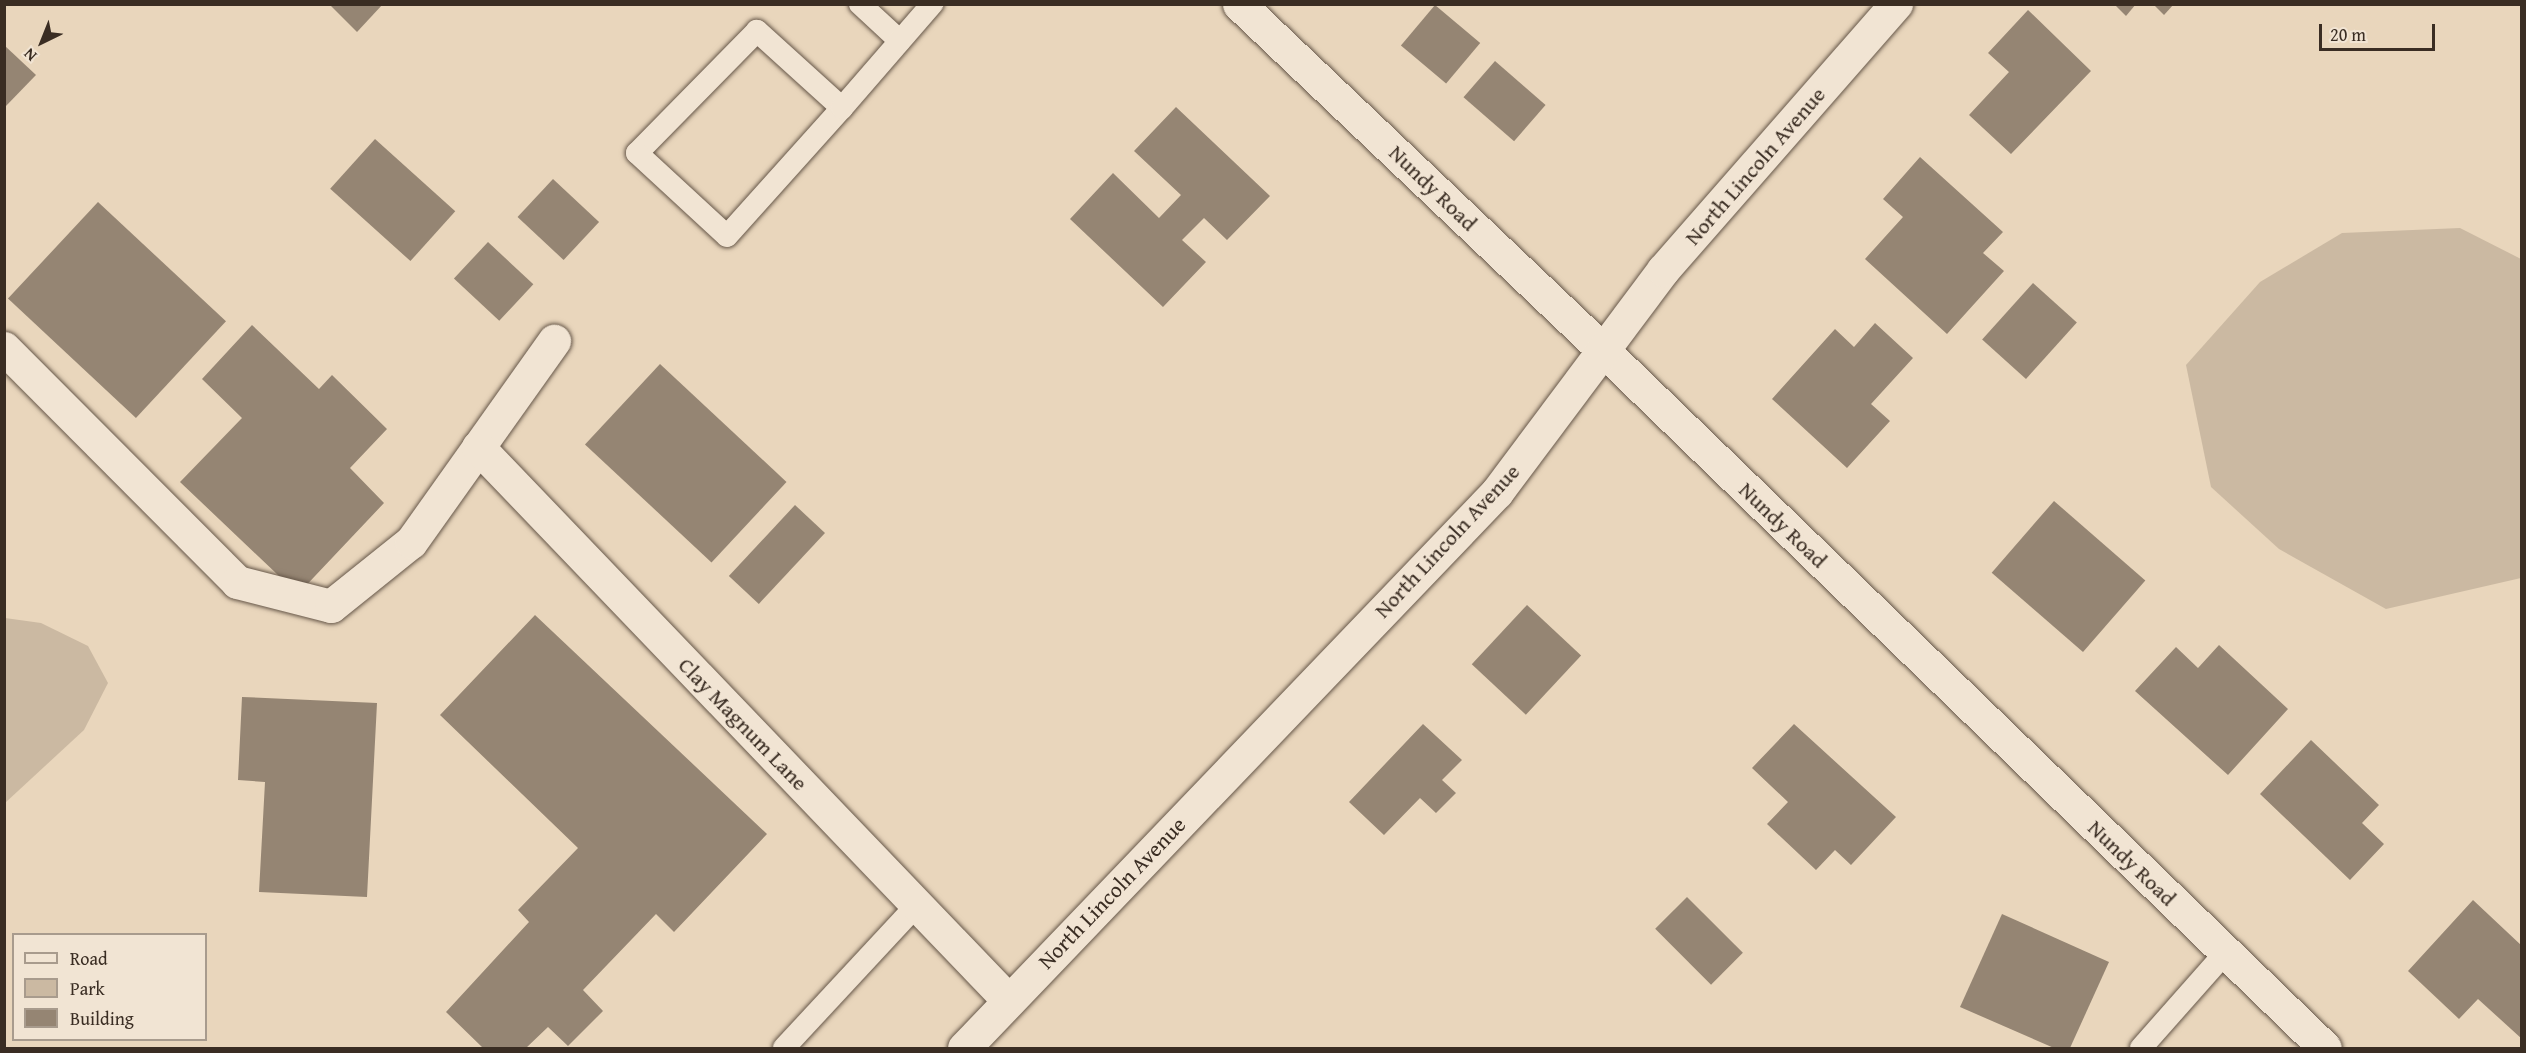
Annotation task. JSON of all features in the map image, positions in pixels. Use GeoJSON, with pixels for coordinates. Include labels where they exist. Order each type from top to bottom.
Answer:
{"type":"FeatureCollection","features":[{"type":"Feature","properties":{"kind":"street","name":"Nundy Road"},"geometry":{"type":"LineString","coordinates":[[1239,4],[1605,352],[2325,1048]]}},
{"type":"Feature","properties":{"kind":"street","name":"North Lincoln Avenue"},"geometry":{"type":"LineString","coordinates":[[964,1048],[1497,492],[1605,352],[1664,270],[1896,4]]}},
{"type":"Feature","properties":{"kind":"street"},"geometry":{"type":"LineString","coordinates":[[4,348],[237,582],[332,606],[411,542],[554,340]]}},
{"type":"Feature","properties":{"kind":"street","name":"Clay Magnum Lane"},"geometry":{"type":"LineString","coordinates":[[478,447],[1009,1001]]}},
{"type":"Feature","properties":{"kind":"lane"},"geometry":{"type":"LineString","coordinates":[[860,4],[900,41]]}},
{"type":"Feature","properties":{"kind":"lane"},"geometry":{"type":"LineString","coordinates":[[842,108],[757,31],[637,153],[727,236],[842,108],[932,4]]}},
{"type":"Feature","properties":{"kind":"lane"},"geometry":{"type":"LineString","coordinates":[[784,1048],[917,905]]}},
{"type":"Feature","properties":{"kind":"lane"},"geometry":{"type":"LineString","coordinates":[[2141,1048],[2225,953]]}},
{"type":"Feature","properties":{"kind":"green space"},"geometry":{"type":"Polygon","coordinates":[[[2460,228],[2521,259],[2521,578],[2386,609],[2279,549],[2211,487],[2186,365],[2260,282],[2342,233],[2460,228]]]}},
{"type":"Feature","properties":{"kind":"green space"},"geometry":{"type":"Polygon","coordinates":[[[5,618],[41,623],[88,646],[108,683],[84,730],[5,803],[5,618]]]}},
{"type":"Feature","properties":{"kind":"building"},"geometry":{"type":"Polygon","coordinates":[[[329,4],[383,4],[357,32],[329,4]]]}},
{"type":"Feature","properties":{"kind":"building"},"geometry":{"type":"Polygon","coordinates":[[[2114,4],[2136,4],[2126,16],[2114,4]]]}},
{"type":"Feature","properties":{"kind":"building"},"geometry":{"type":"Polygon","coordinates":[[[2153,4],[2174,4],[2164,15],[2153,4]]]}},
{"type":"Feature","properties":{"kind":"building"},"geometry":{"type":"Polygon","coordinates":[[[1435,5],[1480,43],[1446,84],[1401,46],[1435,5]]]}},
{"type":"Feature","properties":{"kind":"building"},"geometry":{"type":"Polygon","coordinates":[[[2028,10],[2091,71],[2011,154],[1969,115],[2009,72],[1988,53],[2028,10]]]}},
{"type":"Feature","properties":{"kind":"building"},"geometry":{"type":"Polygon","coordinates":[[[4,45],[36,75],[4,108],[4,45]]]}},
{"type":"Feature","properties":{"kind":"building"},"geometry":{"type":"Polygon","coordinates":[[[1495,61],[1546,105],[1514,141],[1464,97],[1495,61]]]}},
{"type":"Feature","properties":{"kind":"building"},"geometry":{"type":"Polygon","coordinates":[[[1176,107],[1270,196],[1227,240],[1204,218],[1182,240],[1206,262],[1163,307],[1070,219],[1113,173],[1159,218],[1181,195],[1134,151],[1176,107]]]}},
{"type":"Feature","properties":{"kind":"building"},"geometry":{"type":"Polygon","coordinates":[[[375,139],[455,211],[410,261],[330,189],[375,139]]]}},
{"type":"Feature","properties":{"kind":"building"},"geometry":{"type":"Polygon","coordinates":[[[1920,157],[2003,232],[1983,253],[2004,271],[1947,334],[1865,259],[1903,217],[1883,199],[1920,157]]]}},
{"type":"Feature","properties":{"kind":"building"},"geometry":{"type":"Polygon","coordinates":[[[553,179],[599,222],[564,260],[518,217],[553,179]]]}},
{"type":"Feature","properties":{"kind":"building"},"geometry":{"type":"Polygon","coordinates":[[[98,202],[226,321],[136,418],[8,299],[98,202]]]}},
{"type":"Feature","properties":{"kind":"building"},"geometry":{"type":"Polygon","coordinates":[[[488,242],[533,284],[499,321],[454,279],[488,242]]]}},
{"type":"Feature","properties":{"kind":"building"},"geometry":{"type":"Polygon","coordinates":[[[2033,283],[2077,322],[2026,379],[1982,339],[2033,283]]]}},
{"type":"Feature","properties":{"kind":"building"},"geometry":{"type":"Polygon","coordinates":[[[1875,323],[1913,358],[1871,404],[1890,421],[1847,468],[1772,399],[1835,329],[1854,347],[1875,323]]]}},
{"type":"Feature","properties":{"kind":"building"},"geometry":{"type":"Polygon","coordinates":[[[252,325],[319,389],[332,375],[387,429],[350,468],[384,503],[298,594],[180,482],[242,418],[202,379],[252,325]]]}},
{"type":"Feature","properties":{"kind":"building"},"geometry":{"type":"Polygon","coordinates":[[[660,364],[787,482],[712,562],[585,444],[660,364]]]}},
{"type":"Feature","properties":{"kind":"building"},"geometry":{"type":"Polygon","coordinates":[[[2054,501],[2145,580],[2083,652],[1992,573],[2054,501]]]}},
{"type":"Feature","properties":{"kind":"building"},"geometry":{"type":"Polygon","coordinates":[[[795,505],[825,533],[759,604],[729,576],[795,505]]]}},
{"type":"Feature","properties":{"kind":"building"},"geometry":{"type":"Polygon","coordinates":[[[1527,605],[1581,655],[1526,715],[1472,664],[1527,605]]]}},
{"type":"Feature","properties":{"kind":"building"},"geometry":{"type":"Polygon","coordinates":[[[535,615],[767,834],[674,932],[656,914],[583,990],[603,1011],[568,1046],[548,1027],[526,1048],[483,1048],[446,1012],[529,922],[518,910],[578,848],[440,715],[535,615]]]}},
{"type":"Feature","properties":{"kind":"building"},"geometry":{"type":"Polygon","coordinates":[[[2219,645],[2288,709],[2228,775],[2135,691],[2176,647],[2198,668],[2219,645]]]}},
{"type":"Feature","properties":{"kind":"building"},"geometry":{"type":"Polygon","coordinates":[[[242,697],[377,703],[367,897],[259,892],[265,782],[238,780],[242,697]]]}},
{"type":"Feature","properties":{"kind":"building"},"geometry":{"type":"Polygon","coordinates":[[[1423,724],[1462,760],[1442,780],[1456,793],[1436,813],[1420,798],[1384,835],[1349,802],[1423,724]]]}},
{"type":"Feature","properties":{"kind":"building"},"geometry":{"type":"Polygon","coordinates":[[[1794,724],[1896,817],[1851,865],[1835,850],[1816,870],[1767,824],[1788,802],[1752,768],[1794,724]]]}},
{"type":"Feature","properties":{"kind":"building"},"geometry":{"type":"Polygon","coordinates":[[[2311,740],[2379,805],[2362,823],[2384,844],[2350,880],[2260,794],[2311,740]]]}},
{"type":"Feature","properties":{"kind":"building"},"geometry":{"type":"Polygon","coordinates":[[[1687,897],[1743,953],[1711,985],[1655,929],[1687,897]]]}},
{"type":"Feature","properties":{"kind":"building"},"geometry":{"type":"Polygon","coordinates":[[[2473,900],[2522,946],[2522,1039],[2478,999],[2459,1019],[2408,971],[2473,900]]]}},
{"type":"Feature","properties":{"kind":"building"},"geometry":{"type":"Polygon","coordinates":[[[2002,914],[2109,962],[2070,1048],[2054,1048],[1960,1007],[2002,914]]]}}]}
